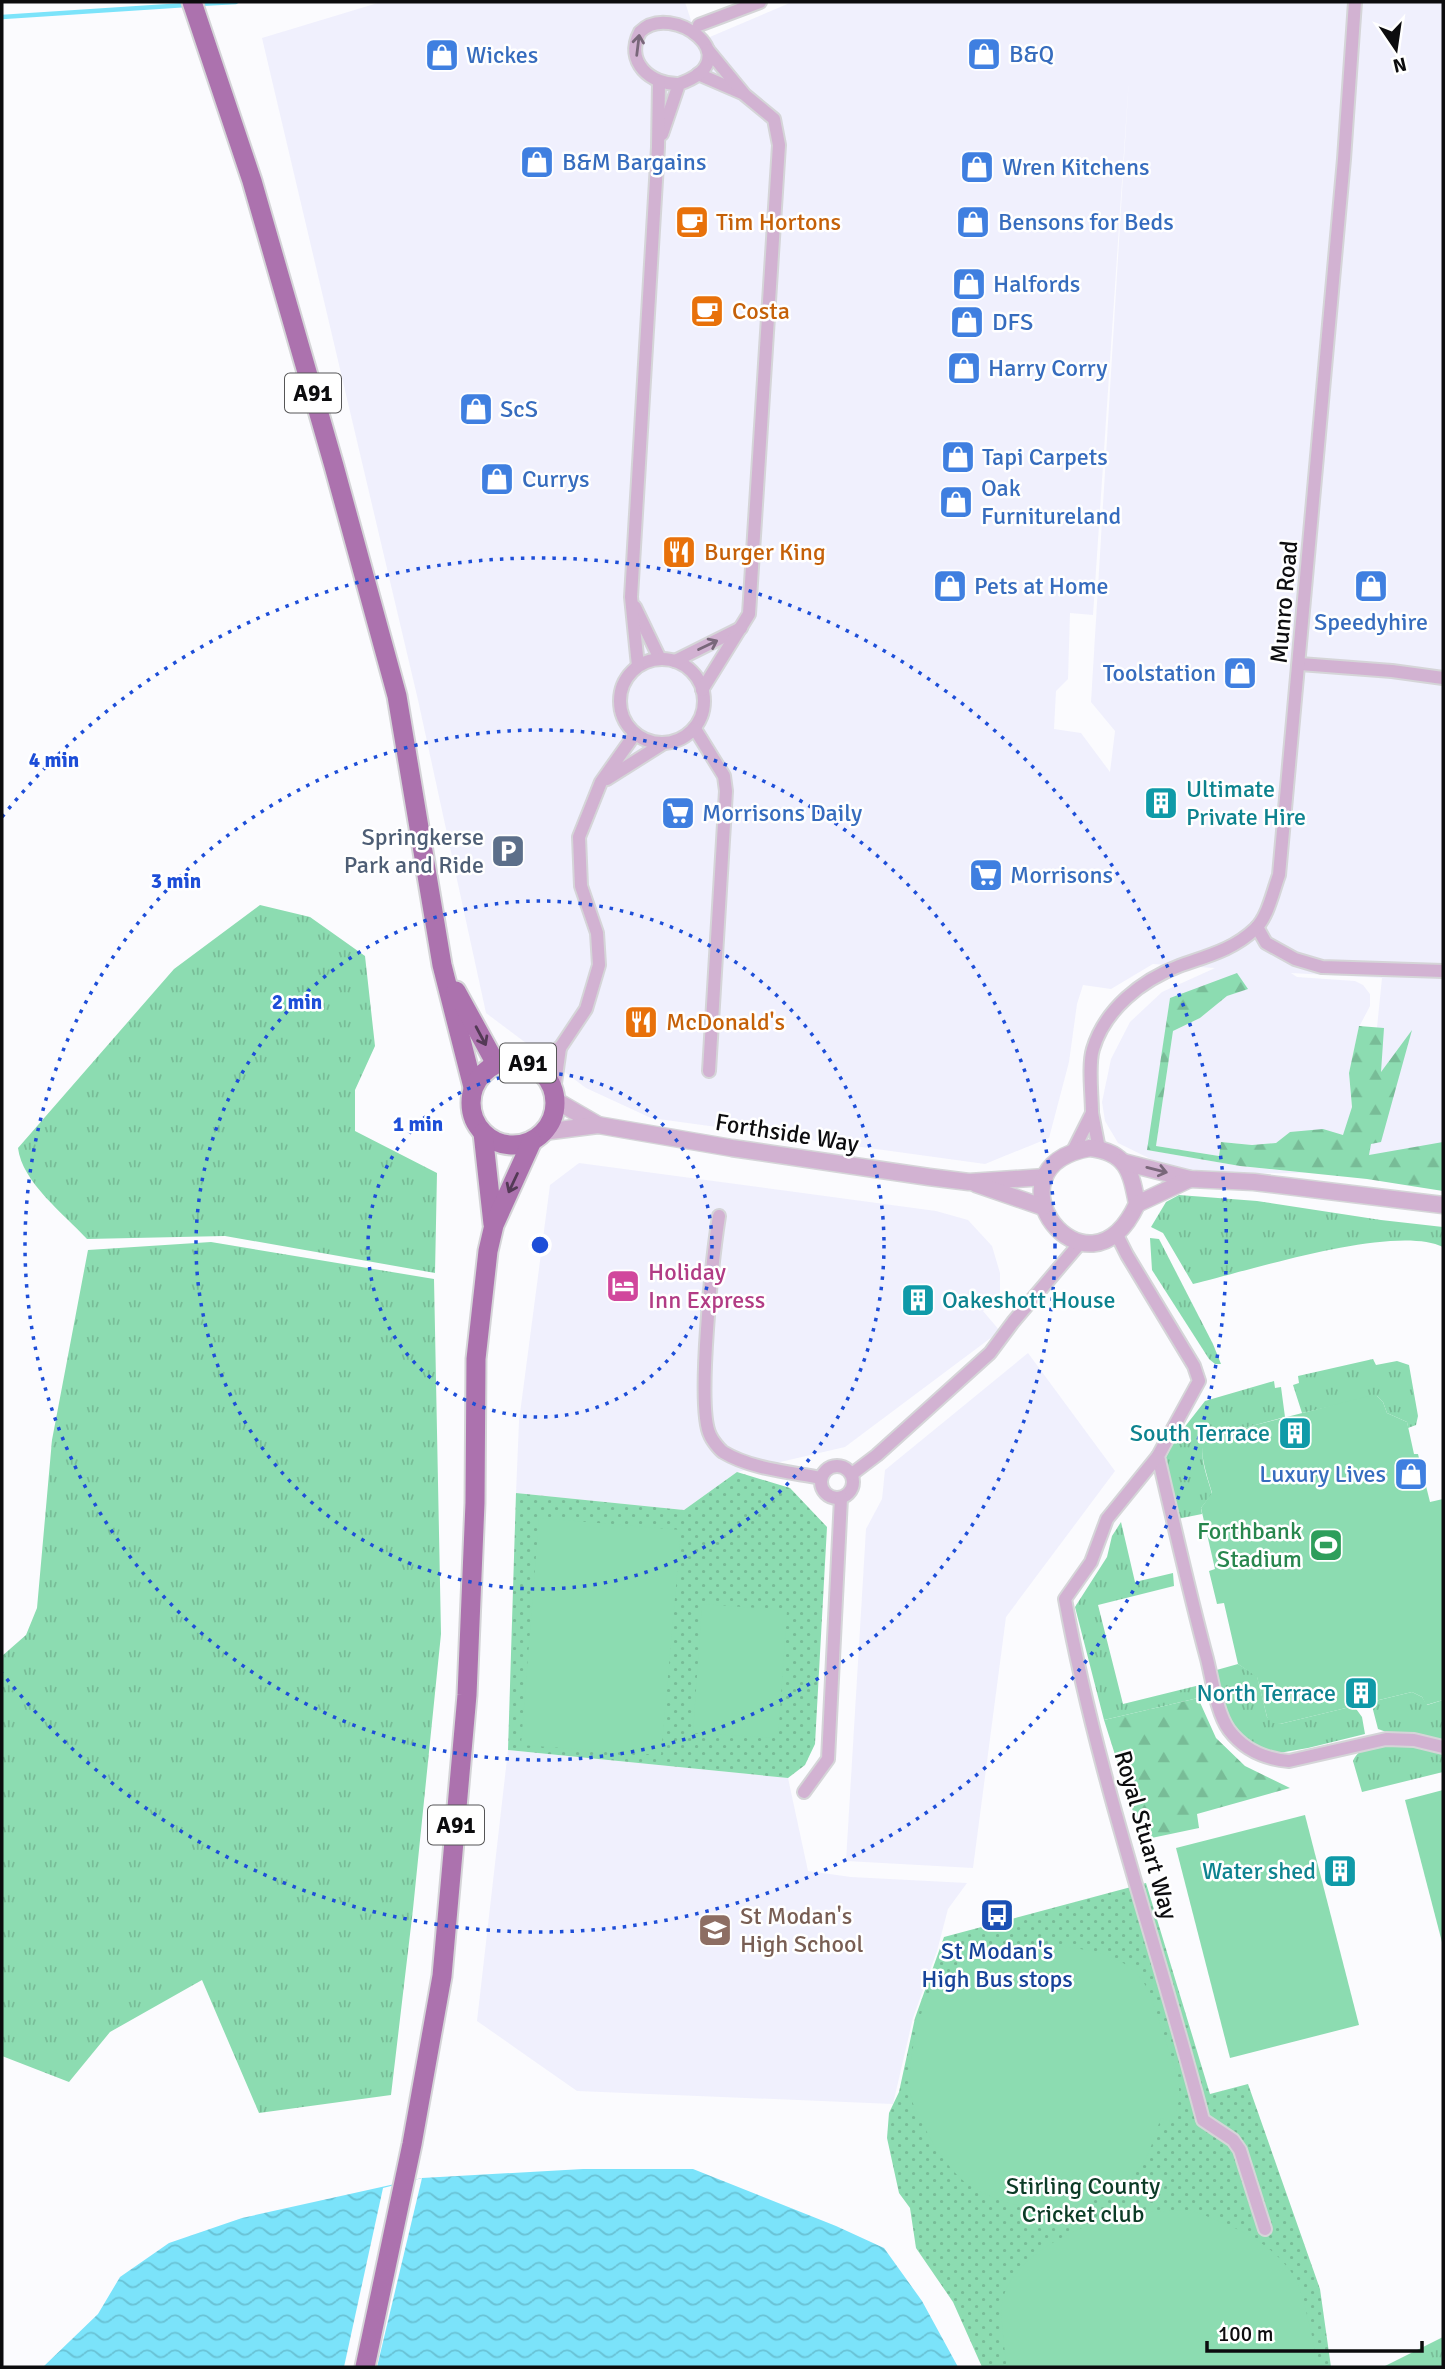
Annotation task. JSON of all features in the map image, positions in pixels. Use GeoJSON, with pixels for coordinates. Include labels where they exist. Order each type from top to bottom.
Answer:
{"type":"FeatureCollection","features":[{"type":"Feature","properties":{"kind":"main road","name":"A91"},"geometry":{"type":"LineString","coordinates":[[191,2],[252,181],[397,696],[442,965],[473,1087],[473,1118],[483,1133],[494,1225]]}},
{"type":"Feature","properties":{"kind":"main road","name":"A91"},"geometry":{"type":"LineString","coordinates":[[442,965],[496,1064]]}},
{"type":"Feature","properties":{"kind":"main road","name":"A91"},"geometry":{"type":"LineString","coordinates":[[365,2367],[412,2144],[442,1976],[467,1695],[475,1503],[476,1359],[488,1251],[494,1225],[538,1137],[553,1118],[554,1095],[542,1072],[522,1061],[509,1060],[496,1064],[482,1073],[473,1087]]}},
{"type":"Feature","properties":{"kind":"main road"},"geometry":{"type":"LineString","coordinates":[[483,1133],[506,1145],[524,1144],[538,1137]]}},
{"type":"Feature","properties":{"kind":"street"},"geometry":{"type":"LineString","coordinates":[[699,25],[760,2]]}},
{"type":"Feature","properties":{"kind":"street","name":"Munro Road"},"geometry":{"type":"LineString","coordinates":[[1257,927],[1279,875],[1344,159],[1355,2]]}},
{"type":"Feature","properties":{"kind":"street"},"geometry":{"type":"LineString","coordinates":[[670,12],[692,18],[699,25],[705,33],[708,50],[706,62],[698,74],[680,84],[659,82],[642,68],[637,57],[636,44],[646,23],[658,15],[670,12]]}},
{"type":"Feature","properties":{"kind":"street"},"geometry":{"type":"LineString","coordinates":[[702,690],[749,614],[779,145],[774,119],[745,95],[708,50]]}},
{"type":"Feature","properties":{"kind":"street"},"geometry":{"type":"LineString","coordinates":[[698,74],[745,95]]}},
{"type":"Feature","properties":{"kind":"street"},"geometry":{"type":"LineString","coordinates":[[638,666],[631,597],[658,147],[659,82]]}},
{"type":"Feature","properties":{"kind":"street"},"geometry":{"type":"LineString","coordinates":[[658,147],[680,84]]}},
{"type":"Feature","properties":{"kind":"street"},"geometry":{"type":"LineString","coordinates":[[631,597],[660,659]]}},
{"type":"Feature","properties":{"kind":"street"},"geometry":{"type":"LineString","coordinates":[[675,661],[741,628]]}},
{"type":"Feature","properties":{"kind":"street"},"geometry":{"type":"LineString","coordinates":[[601,782],[664,743],[679,739],[695,729],[704,705],[702,690],[696,677],[688,668],[675,661],[660,659],[638,666],[629,674],[622,686],[619,704],[623,719],[635,734],[650,742],[664,743]]}},
{"type":"Feature","properties":{"kind":"street"},"geometry":{"type":"LineString","coordinates":[[1300,664],[1443,678]]}},
{"type":"Feature","properties":{"kind":"street"},"geometry":{"type":"LineString","coordinates":[[695,729],[724,776],[726,791],[709,1071]]}},
{"type":"Feature","properties":{"kind":"street"},"geometry":{"type":"LineString","coordinates":[[554,1095],[560,1048],[586,1009],[599,965],[597,933],[581,886],[579,837],[601,782],[635,734]]}},
{"type":"Feature","properties":{"kind":"street"},"geometry":{"type":"LineString","coordinates":[[1099,1149],[1092,1113],[1092,1051],[1107,1019],[1144,984],[1177,967],[1226,950],[1257,927],[1266,943],[1295,959],[1322,967],[1443,971]]}},
{"type":"Feature","properties":{"kind":"street"},"geometry":{"type":"LineString","coordinates":[[522,1061],[560,1048]]}},
{"type":"Feature","properties":{"kind":"street","name":"Forthside Way"},"geometry":{"type":"LineString","coordinates":[[554,1095],[598,1125]]}},
{"type":"Feature","properties":{"kind":"street"},"geometry":{"type":"LineString","coordinates":[[1073,1151],[1092,1113]]}},
{"type":"Feature","properties":{"kind":"street","name":"Forthside Way"},"geometry":{"type":"LineString","coordinates":[[538,1137],[598,1125],[732,1148],[969,1182],[1043,1208]]}},
{"type":"Feature","properties":{"kind":"street"},"geometry":{"type":"LineString","coordinates":[[1137,1204],[1132,1175],[1115,1155],[1099,1149],[1073,1151],[1053,1164],[1045,1177],[1043,1208],[1050,1222],[1058,1232],[1081,1242],[1098,1242],[1116,1233],[1137,1204],[1190,1179]]}},
{"type":"Feature","properties":{"kind":"street"},"geometry":{"type":"LineString","coordinates":[[1123,1162],[1190,1179],[1254,1182],[1443,1205]]}},
{"type":"Feature","properties":{"kind":"street","name":"Forthside Way"},"geometry":{"type":"LineString","coordinates":[[969,1182],[1045,1177]]}},
{"type":"Feature","properties":{"kind":"street"},"geometry":{"type":"LineString","coordinates":[[719,1216],[706,1357],[705,1404],[709,1434],[722,1451],[756,1465],[821,1478]]}},
{"type":"Feature","properties":{"kind":"street","name":"Royal Stuart Way"},"geometry":{"type":"LineString","coordinates":[[1116,1233],[1194,1366],[1199,1381],[1158,1456],[1107,1519],[1091,1562],[1065,1599],[1075,1656],[1112,1797],[1203,2120],[1233,2140],[1240,2150],[1265,2229]]}},
{"type":"Feature","properties":{"kind":"street"},"geometry":{"type":"LineString","coordinates":[[852,1474],[877,1455],[990,1353],[1081,1242]]}},
{"type":"Feature","properties":{"kind":"street"},"geometry":{"type":"LineString","coordinates":[[1158,1456],[1215,1690],[1227,1727],[1238,1742],[1272,1760],[1289,1761],[1386,1739],[1415,1740],[1443,1747]]}},
{"type":"Feature","properties":{"kind":"street"},"geometry":{"type":"LineString","coordinates":[[829,1467],[845,1467],[852,1474],[853,1487],[846,1496],[836,1498],[826,1493],[821,1485],[821,1478],[829,1467]]}},
{"type":"Feature","properties":{"kind":"street"},"geometry":{"type":"LineString","coordinates":[[804,1792],[828,1759],[841,1498]]}},
{"type":"Feature","properties":{"kind":"shaded area"},"geometry":{"type":"Polygon","coordinates":[[[381,2],[685,2],[698,42],[792,2],[1443,2],[1443,1177],[1363,1167],[1382,978],[1291,973],[1297,977],[1355,981],[1363,985],[1370,994],[1370,1006],[1359,1027],[1349,1073],[1352,1107],[1344,1135],[1290,1132],[1276,1143],[1252,1145],[1221,1142],[1219,1156],[1156,1146],[1173,1031],[1200,1018],[1227,996],[1247,989],[1170,998],[1148,1150],[1240,1166],[1306,1173],[1192,1174],[1167,1167],[1118,1143],[1105,1121],[1102,1102],[1111,1059],[1130,1022],[1162,992],[1215,968],[1153,964],[1111,989],[1083,985],[1077,1004],[1069,1062],[1049,1138],[985,1164],[651,1118],[586,1088],[486,1013],[418,700],[262,38],[381,2]],[[1129,77],[1093,615],[1070,613],[1068,679],[1056,691],[1054,729],[1081,733],[1110,772],[1115,731],[1091,702],[1129,77]]]}},
{"type":"Feature","properties":{"kind":"shaded area"},"geometry":{"type":"Polygon","coordinates":[[[579,1163],[936,1211],[968,1220],[992,1246],[1000,1273],[1000,1296],[983,1311],[1000,1331],[845,1447],[737,1472],[684,1510],[516,1493],[519,1421],[550,1185],[579,1163]]]}},
{"type":"Feature","properties":{"kind":"shaded area"},"geometry":{"type":"Polygon","coordinates":[[[1028,1353],[1115,1471],[1006,1617],[973,1868],[846,1861],[866,1529],[882,1499],[885,1470],[1028,1353]]]}},
{"type":"Feature","properties":{"kind":"shaded area","name":"St Modan's High School"},"geometry":{"type":"Polygon","coordinates":[[[508,1750],[788,1778],[808,1871],[851,1877],[967,1883],[948,1909],[937,1951],[913,2018],[893,2104],[577,2091],[477,2021],[508,1750]]]}},
{"type":"Feature","properties":{"kind":"green space"},"geometry":{"type":"Polygon","coordinates":[[[260,905],[310,917],[365,956],[375,1046],[355,1090],[355,1131],[437,1173],[435,1273],[225,1236],[87,1239],[45,1197],[21,1161],[18,1148],[174,969],[260,905]]]}},
{"type":"Feature","properties":{"kind":"green space"},"geometry":{"type":"Polygon","coordinates":[[[1237,973],[1248,989],[1227,996],[1200,1018],[1173,1031],[1156,1146],[1219,1156],[1221,1142],[1252,1145],[1276,1143],[1290,1132],[1323,1129],[1343,1135],[1352,1107],[1349,1073],[1359,1026],[1384,1028],[1381,1072],[1412,1030],[1381,1142],[1371,1144],[1369,1155],[1443,1142],[1443,1191],[1367,1179],[1240,1166],[1147,1150],[1170,998],[1237,973]]]}},
{"type":"Feature","properties":{"kind":"green space"},"geometry":{"type":"Polygon","coordinates":[[[1179,1195],[1257,1201],[1443,1227],[1443,1247],[1421,1241],[1357,1245],[1284,1260],[1193,1284],[1163,1233],[1151,1227],[1166,1202],[1179,1195]]]}},
{"type":"Feature","properties":{"kind":"green space"},"geometry":{"type":"Polygon","coordinates":[[[1150,1238],[1159,1239],[1221,1364],[1215,1364],[1209,1359],[1152,1270],[1150,1238]]]}},
{"type":"Feature","properties":{"kind":"green space"},"geometry":{"type":"Polygon","coordinates":[[[211,1242],[434,1279],[441,1634],[391,2095],[259,2113],[202,1980],[110,2032],[69,2082],[2,2056],[2,1656],[26,1635],[37,1608],[52,1440],[88,1250],[211,1242]]]}},
{"type":"Feature","properties":{"kind":"green space"},"geometry":{"type":"Polygon","coordinates":[[[1373,1359],[1376,1365],[1397,1361],[1409,1365],[1418,1416],[1416,1425],[1408,1428],[1407,1422],[1387,1413],[1383,1402],[1377,1396],[1302,1413],[1293,1385],[1299,1383],[1298,1376],[1373,1359]]]}},
{"type":"Feature","properties":{"kind":"green space"},"geometry":{"type":"Polygon","coordinates":[[[1274,1381],[1275,1388],[1281,1387],[1285,1417],[1207,1438],[1203,1458],[1212,1494],[1201,1508],[1202,1514],[1177,1519],[1165,1459],[1187,1424],[1205,1401],[1274,1381]]]}},
{"type":"Feature","properties":{"kind":"green space","name":"Forthbank Stadium"},"geometry":{"type":"Polygon","coordinates":[[[1377,1396],[1383,1402],[1387,1413],[1407,1422],[1414,1454],[1418,1454],[1430,1502],[1443,1499],[1443,1700],[1426,1705],[1422,1697],[1412,1692],[1280,1724],[1273,1723],[1267,1717],[1257,1677],[1238,1664],[1224,1603],[1217,1604],[1209,1571],[1215,1569],[1201,1508],[1212,1493],[1202,1446],[1207,1439],[1220,1434],[1377,1396]]]}},
{"type":"Feature","properties":{"kind":"green space"},"geometry":{"type":"Polygon","coordinates":[[[737,1472],[790,1488],[827,1527],[815,1744],[805,1765],[788,1778],[508,1750],[516,1493],[684,1510],[737,1472]]]}},
{"type":"Feature","properties":{"kind":"green space"},"geometry":{"type":"Polygon","coordinates":[[[539,1518],[681,1530],[661,1755],[521,1745],[539,1518]]]}},
{"type":"Feature","properties":{"kind":"green space"},"geometry":{"type":"Polygon","coordinates":[[[1121,1522],[1135,1582],[1173,1573],[1174,1586],[1098,1605],[1123,1704],[1200,1685],[1198,1698],[1104,1720],[1075,1607],[1107,1557],[1112,1536],[1121,1522]]]}},
{"type":"Feature","properties":{"kind":"green space"},"geometry":{"type":"Polygon","coordinates":[[[702,1604],[787,1610],[778,1738],[693,1733],[702,1604]]]}},
{"type":"Feature","properties":{"kind":"green space"},"geometry":{"type":"Polygon","coordinates":[[[1238,1664],[1257,1676],[1267,1717],[1280,1724],[1354,1706],[1362,1717],[1365,1734],[1279,1753],[1260,1747],[1244,1738],[1229,1724],[1213,1671],[1238,1664]]]}},
{"type":"Feature","properties":{"kind":"green space"},"geometry":{"type":"Polygon","coordinates":[[[1412,1692],[1422,1697],[1427,1705],[1443,1700],[1443,1741],[1392,1734],[1378,1729],[1371,1702],[1412,1692]]]}},
{"type":"Feature","properties":{"kind":"green space"},"geometry":{"type":"Polygon","coordinates":[[[1198,1698],[1216,1738],[1245,1766],[1290,1788],[1197,1814],[1199,1828],[1142,1840],[1104,1720],[1198,1698]]]}},
{"type":"Feature","properties":{"kind":"green space"},"geometry":{"type":"Polygon","coordinates":[[[1388,1744],[1443,1750],[1443,1772],[1362,1792],[1353,1761],[1363,1750],[1388,1744]]]}},
{"type":"Feature","properties":{"kind":"green space"},"geometry":{"type":"Polygon","coordinates":[[[1443,1790],[1443,1946],[1405,1800],[1443,1790]]]}},
{"type":"Feature","properties":{"kind":"green space"},"geometry":{"type":"Polygon","coordinates":[[[1305,1815],[1359,2025],[1230,2058],[1176,1848],[1305,1815]]]}},
{"type":"Feature","properties":{"kind":"green space","name":"Stirling County Cricket club"},"geometry":{"type":"Polygon","coordinates":[[[1146,1883],[1210,2094],[1248,2084],[1320,2289],[1331,2367],[982,2367],[953,2302],[916,2248],[910,2208],[899,2193],[887,2138],[889,2113],[899,2092],[915,2018],[944,1937],[1146,1883]]]}},
{"type":"Feature","properties":{"kind":"green space"},"geometry":{"type":"Polygon","coordinates":[[[1022,1946],[1087,1950],[1104,1954],[1132,1969],[1149,1994],[1177,2075],[1179,2102],[1172,2122],[1161,2118],[1144,2162],[1123,2183],[1082,2204],[1036,2208],[992,2197],[971,2186],[950,2167],[937,2150],[912,2100],[910,2077],[915,2037],[921,2014],[939,1982],[950,1971],[964,1963],[1022,1946]]]}},
{"type":"Feature","properties":{"kind":"green space"},"geometry":{"type":"Polygon","coordinates":[[[1190,2210],[1256,2239],[1288,2268],[1296,2280],[1304,2302],[1314,2346],[1315,2367],[1007,2367],[1002,2322],[1003,2298],[1021,2267],[1036,2254],[1072,2232],[1109,2218],[1134,2213],[1190,2210]]]}},
{"type":"Feature","properties":{"kind":"green space"},"geometry":{"type":"Polygon","coordinates":[[[1443,2337],[1443,2367],[1383,2367],[1443,2337]]]}},
{"type":"Feature","properties":{"kind":"water"},"geometry":{"type":"Polygon","coordinates":[[[583,2169],[693,2169],[884,2248],[922,2301],[958,2367],[43,2367],[98,2314],[120,2277],[169,2243],[242,2218],[422,2178],[583,2169]]]}},
{"type":"Feature","properties":{"kind":"pier"},"geometry":{"type":"Polygon","coordinates":[[[422,2178],[377,2367],[344,2367],[383,2188],[422,2178]]]}},
{"type":"Feature","properties":{"kind":"waterway"},"geometry":{"type":"LineString","coordinates":[[198,4],[236,2]]}},
{"type":"Feature","properties":{"kind":"waterway"},"geometry":{"type":"LineString","coordinates":[[2,17],[186,5]]}},
{"type":"Feature","properties":{"kind":"place","name":"B&Q"},"geometry":{"type":"Point","coordinates":[984,54]}},
{"type":"Feature","properties":{"kind":"place","name":"Wickes"},"geometry":{"type":"Point","coordinates":[442,55]}},
{"type":"Feature","properties":{"kind":"place","name":"B&M Bargains"},"geometry":{"type":"Point","coordinates":[537,162]}},
{"type":"Feature","properties":{"kind":"place","name":"Wren Kitchens"},"geometry":{"type":"Point","coordinates":[977,167]}},
{"type":"Feature","properties":{"kind":"place","name":"Tim Hortons"},"geometry":{"type":"Point","coordinates":[692,222]}},
{"type":"Feature","properties":{"kind":"place","name":"Bensons for Beds"},"geometry":{"type":"Point","coordinates":[973,222]}},
{"type":"Feature","properties":{"kind":"place","name":"Halfords"},"geometry":{"type":"Point","coordinates":[969,284]}},
{"type":"Feature","properties":{"kind":"place","name":"Costa"},"geometry":{"type":"Point","coordinates":[707,311]}},
{"type":"Feature","properties":{"kind":"place","name":"DFS"},"geometry":{"type":"Point","coordinates":[967,322]}},
{"type":"Feature","properties":{"kind":"place","name":"Harry Corry"},"geometry":{"type":"Point","coordinates":[964,368]}},
{"type":"Feature","properties":{"kind":"place","name":"ScS"},"geometry":{"type":"Point","coordinates":[476,409]}},
{"type":"Feature","properties":{"kind":"place","name":"Tapi Carpets"},"geometry":{"type":"Point","coordinates":[958,457]}},
{"type":"Feature","properties":{"kind":"place","name":"Currys"},"geometry":{"type":"Point","coordinates":[497,479]}},
{"type":"Feature","properties":{"kind":"place","name":"Oak Furnitureland"},"geometry":{"type":"Point","coordinates":[956,502]}},
{"type":"Feature","properties":{"kind":"place","name":"Burger King"},"geometry":{"type":"Point","coordinates":[679,552]}},
{"type":"Feature","properties":{"kind":"place","name":"Pets at Home"},"geometry":{"type":"Point","coordinates":[950,586]}},
{"type":"Feature","properties":{"kind":"place","name":"Speedyhire"},"geometry":{"type":"Point","coordinates":[1371,586]}},
{"type":"Feature","properties":{"kind":"place","name":"Toolstation"},"geometry":{"type":"Point","coordinates":[1240,673]}},
{"type":"Feature","properties":{"kind":"place","name":"Ultimate Private Hire"},"geometry":{"type":"Point","coordinates":[1161,803]}},
{"type":"Feature","properties":{"kind":"place","name":"Morrisons Daily"},"geometry":{"type":"Point","coordinates":[678,813]}},
{"type":"Feature","properties":{"kind":"place","name":"Springkerse Park and Ride"},"geometry":{"type":"Point","coordinates":[508,851]}},
{"type":"Feature","properties":{"kind":"place","name":"Morrisons"},"geometry":{"type":"Point","coordinates":[986,875]}},
{"type":"Feature","properties":{"kind":"place","name":"McDonald's"},"geometry":{"type":"Point","coordinates":[641,1022]}},
{"type":"Feature","properties":{"kind":"place","name":"Holiday Inn Express"},"geometry":{"type":"Point","coordinates":[623,1286]}},
{"type":"Feature","properties":{"kind":"place","name":"Oakeshott House"},"geometry":{"type":"Point","coordinates":[918,1300]}},
{"type":"Feature","properties":{"kind":"place","name":"South Terrace"},"geometry":{"type":"Point","coordinates":[1295,1433]}},
{"type":"Feature","properties":{"kind":"place","name":"Luxury Lives"},"geometry":{"type":"Point","coordinates":[1411,1474]}},
{"type":"Feature","properties":{"kind":"place","name":"Forthbank Stadium"},"geometry":{"type":"Point","coordinates":[1326,1545]}},
{"type":"Feature","properties":{"kind":"place","name":"North Terrace"},"geometry":{"type":"Point","coordinates":[1361,1693]}},
{"type":"Feature","properties":{"kind":"place","name":"Water shed"},"geometry":{"type":"Point","coordinates":[1340,1871]}},
{"type":"Feature","properties":{"kind":"place","name":"St Modan's High Bus stops"},"geometry":{"type":"Point","coordinates":[997,1915]}},
{"type":"Feature","properties":{"kind":"place","name":"St Modan's High School"},"geometry":{"type":"Point","coordinates":[715,1930]}}]}
